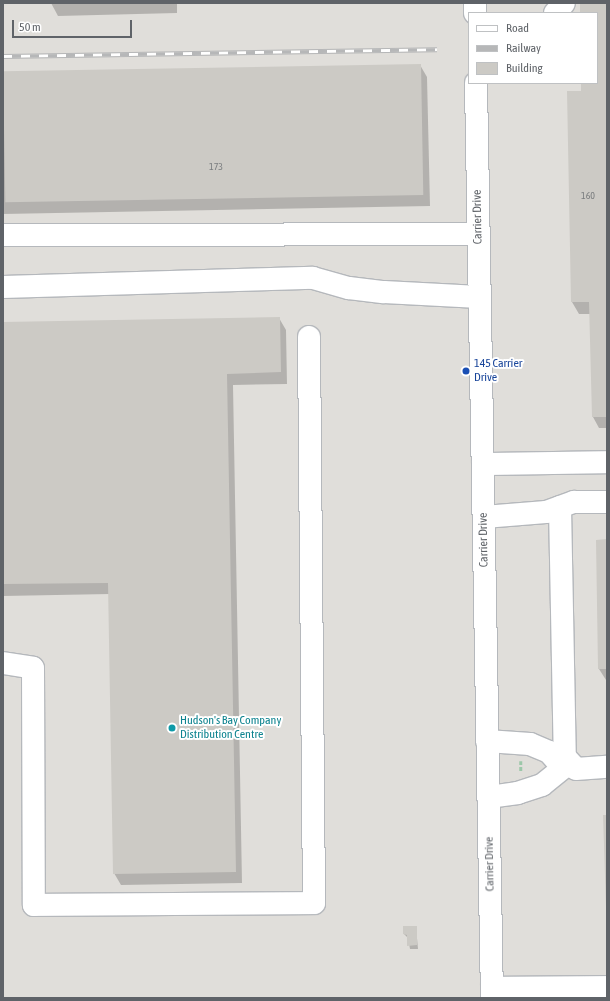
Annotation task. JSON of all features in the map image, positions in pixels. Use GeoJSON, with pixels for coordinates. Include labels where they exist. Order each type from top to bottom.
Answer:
{"type":"FeatureCollection","features":[{"type":"Feature","properties":{"kind":"street"},"geometry":{"type":"LineString","coordinates":[[556,12],[564,3]]}},
{"type":"Feature","properties":{"kind":"street","name":"Carrier Drive"},"geometry":{"type":"LineString","coordinates":[[476,84],[492,993]]}},
{"type":"Feature","properties":{"kind":"street"},"geometry":{"type":"LineString","coordinates":[[3,235],[478,234]]}},
{"type":"Feature","properties":{"kind":"street"},"geometry":{"type":"LineString","coordinates":[[3,287],[313,278],[349,288],[384,292],[479,296]]}},
{"type":"Feature","properties":{"kind":"street"},"geometry":{"type":"LineString","coordinates":[[3,663],[33,668],[34,905],[314,902],[309,337]]}},
{"type":"Feature","properties":{"kind":"street"},"geometry":{"type":"LineString","coordinates":[[483,464],[607,462]]}},
{"type":"Feature","properties":{"kind":"street"},"geometry":{"type":"LineString","coordinates":[[484,517],[546,512],[574,502],[607,502]]}},
{"type":"Feature","properties":{"kind":"street"},"geometry":{"type":"LineString","coordinates":[[560,507],[565,757],[570,768]]}},
{"type":"Feature","properties":{"kind":"street"},"geometry":{"type":"LineString","coordinates":[[487,741],[530,744],[549,752],[570,768]]}},
{"type":"Feature","properties":{"kind":"street"},"geometry":{"type":"LineString","coordinates":[[488,797],[518,793],[542,785],[570,768],[607,767]]}},
{"type":"Feature","properties":{"kind":"street"},"geometry":{"type":"LineString","coordinates":[[492,993],[561,993],[607,987]]}},
{"type":"Feature","properties":{"kind":"path"},"geometry":{"type":"LineString","coordinates":[[521,753],[521,776]]}},
{"type":"Feature","properties":{"kind":"shaded area"},"geometry":{"type":"Polygon","coordinates":[[[3,3],[607,3],[607,998],[3,998],[3,3]]]}},
{"type":"Feature","properties":{"kind":"building"},"geometry":{"type":"Polygon","coordinates":[[[580,3],[607,3],[607,417],[592,417],[589,302],[571,302],[567,91],[581,91],[581,84],[598,84],[598,12],[580,12],[580,3]]]}},
{"type":"Feature","properties":{"kind":"building"},"geometry":{"type":"Polygon","coordinates":[[[421,64],[423,195],[5,202],[3,71],[421,64]]]}},
{"type":"Feature","properties":{"kind":"building","name":"Hudson's Bay Company Distribution Centre"},"geometry":{"type":"Polygon","coordinates":[[[280,317],[281,372],[227,374],[236,872],[113,874],[108,583],[3,584],[3,322],[280,317]]]}},
{"type":"Feature","properties":{"kind":"building"},"geometry":{"type":"Polygon","coordinates":[[[607,539],[607,669],[598,669],[596,540],[607,539]]]}},
{"type":"Feature","properties":{"kind":"building"},"geometry":{"type":"Polygon","coordinates":[[[603,815],[607,815],[607,907],[606,907],[603,815]]]}},
{"type":"Feature","properties":{"kind":"building"},"geometry":{"type":"Polygon","coordinates":[[[403,926],[417,926],[417,945],[407,946],[407,935],[403,934],[403,926]]]}},
{"type":"Feature","properties":{"kind":"railway"},"geometry":{"type":"LineString","coordinates":[[3,56],[437,49]]}},
{"type":"Feature","properties":{"kind":"place","name":"145 Carrier Drive"},"geometry":{"type":"Point","coordinates":[466,371]}},
{"type":"Feature","properties":{"kind":"place","name":"Hudson's Bay Company Distribution Centre"},"geometry":{"type":"Point","coordinates":[172,728]}}]}
